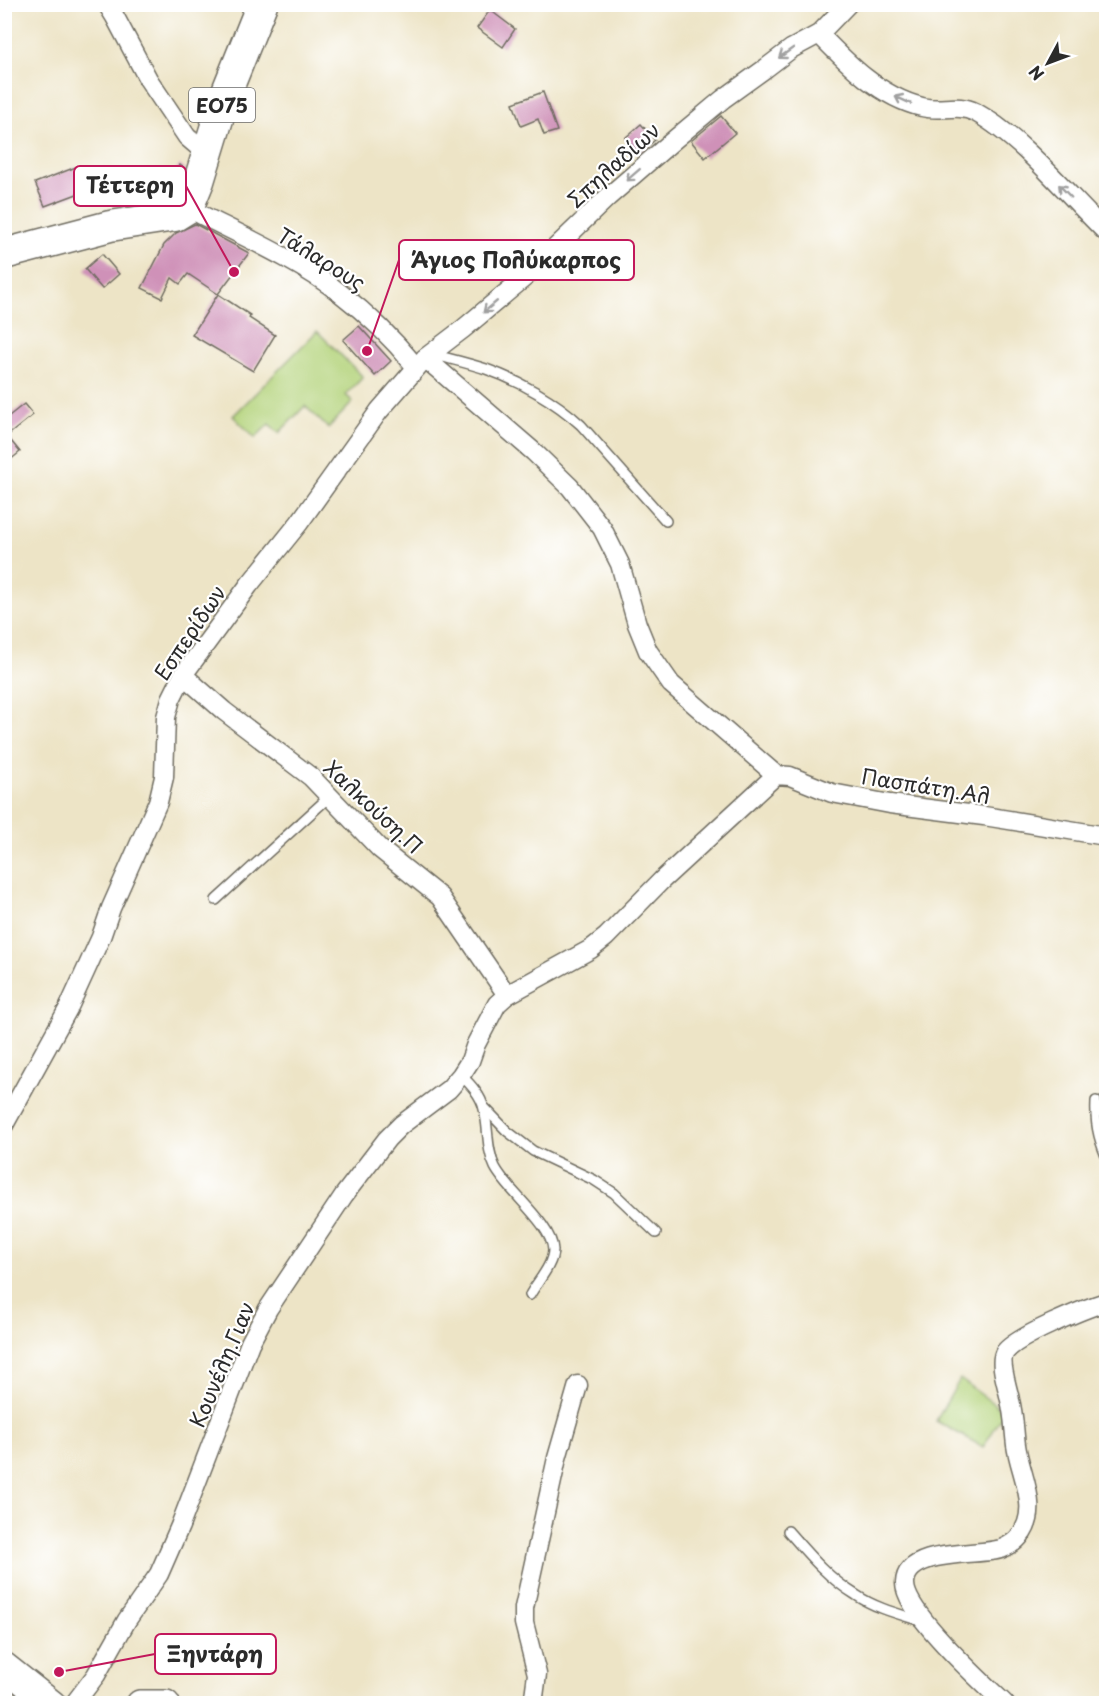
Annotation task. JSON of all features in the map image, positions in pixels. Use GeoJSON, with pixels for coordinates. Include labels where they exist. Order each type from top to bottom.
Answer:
{"type":"FeatureCollection","features":[{"type":"Feature","properties":{"kind":"main road","name":"ΕΟ75"},"geometry":{"type":"LineString","coordinates":[[188,208],[208,155],[225,96],[262,4]]}},
{"type":"Feature","properties":{"kind":"main road"},"geometry":{"type":"LineString","coordinates":[[4,254],[110,226],[166,218],[182,213],[188,208]]}},
{"type":"Feature","properties":{"kind":"main road"},"geometry":{"type":"LineString","coordinates":[[4,1666],[52,1704]]}},
{"type":"Feature","properties":{"kind":"main road"},"geometry":{"type":"LineString","coordinates":[[140,1704],[166,1704]]}},
{"type":"Feature","properties":{"kind":"street"},"geometry":{"type":"LineString","coordinates":[[107,4],[159,96],[187,137],[208,155]]}},
{"type":"Feature","properties":{"kind":"street","name":"Σπηλαδίων"},"geometry":{"type":"LineString","coordinates":[[424,360],[525,277],[608,197],[691,126],[791,49],[819,33],[848,4]]}},
{"type":"Feature","properties":{"kind":"street"},"geometry":{"type":"LineString","coordinates":[[819,33],[843,58],[883,90],[906,102],[935,109],[960,107],[989,120],[1038,163],[1107,232]]}},
{"type":"Feature","properties":{"kind":"street","name":"Τάλαρους"},"geometry":{"type":"LineString","coordinates":[[188,208],[278,255],[340,293],[397,343],[424,360],[534,452],[570,487],[602,528],[620,564],[637,624],[648,651],[671,684],[776,775]]}},
{"type":"Feature","properties":{"kind":"street","name":"Εσπερίδων"},"geometry":{"type":"LineString","coordinates":[[4,1125],[68,1009],[158,802],[164,777],[166,717],[171,699],[183,675],[249,585],[299,523],[379,411],[424,360]]}},
{"type":"Feature","properties":{"kind":"street","name":"Χαλκούση.Π"},"geometry":{"type":"LineString","coordinates":[[183,675],[224,711],[310,777],[380,849],[440,897],[507,995]]}},
{"type":"Feature","properties":{"kind":"street"},"geometry":{"type":"LineString","coordinates":[[507,995],[591,949],[606,937],[662,880],[776,775]]}},
{"type":"Feature","properties":{"kind":"street","name":"Πασπάτη.Αλ"},"geometry":{"type":"LineString","coordinates":[[776,775],[790,776],[832,792],[890,804],[984,816],[1107,836]]}},
{"type":"Feature","properties":{"kind":"street","name":"Κουνέλη.Γιαν"},"geometry":{"type":"LineString","coordinates":[[74,1704],[96,1675],[127,1620],[159,1574],[180,1526],[250,1343],[268,1309],[344,1194],[387,1139],[401,1125],[449,1089],[461,1075],[497,1004],[507,995]]}},
{"type":"Feature","properties":{"kind":"street"},"geometry":{"type":"LineString","coordinates":[[1005,1704],[961,1662],[926,1623],[910,1602],[904,1582],[918,1563],[953,1553],[998,1550],[1011,1545],[1021,1535],[1028,1521],[1028,1496],[1016,1446],[1011,1403],[1002,1362],[1003,1354],[1013,1344],[1033,1333],[1107,1302]]}},
{"type":"Feature","properties":{"kind":"street"},"geometry":{"type":"LineString","coordinates":[[533,1704],[537,1674],[524,1623],[524,1608],[557,1458],[578,1385]]}},
{"type":"Feature","properties":{"kind":"lane"},"geometry":{"type":"LineString","coordinates":[[424,360],[486,369],[544,397],[567,412],[582,425],[666,521]]}},
{"type":"Feature","properties":{"kind":"lane"},"geometry":{"type":"LineString","coordinates":[[216,900],[329,797]]}},
{"type":"Feature","properties":{"kind":"lane"},"geometry":{"type":"LineString","coordinates":[[461,1075],[484,1107],[507,1131],[533,1150],[594,1180],[614,1193],[656,1233]]}},
{"type":"Feature","properties":{"kind":"lane"},"geometry":{"type":"LineString","coordinates":[[1096,1101],[1095,1121],[1099,1141],[1107,1156]]}},
{"type":"Feature","properties":{"kind":"lane"},"geometry":{"type":"LineString","coordinates":[[484,1107],[489,1153],[496,1169],[547,1232],[553,1249],[550,1261],[530,1295]]}},
{"type":"Feature","properties":{"kind":"lane"},"geometry":{"type":"LineString","coordinates":[[788,1531],[834,1580],[856,1596],[887,1611],[926,1623]]}},
{"type":"Feature","properties":{"kind":"green space"},"geometry":{"type":"Polygon","coordinates":[[[317,331],[363,377],[346,395],[353,402],[328,428],[305,406],[279,433],[269,424],[255,438],[233,416],[317,331]]]}},
{"type":"Feature","properties":{"kind":"green space"},"geometry":{"type":"Polygon","coordinates":[[[960,1379],[1005,1412],[983,1447],[936,1421],[960,1379]]]}},
{"type":"Feature","properties":{"kind":"building"},"geometry":{"type":"Polygon","coordinates":[[[490,10],[515,29],[503,47],[477,28],[490,10]]]}},
{"type":"Feature","properties":{"kind":"building"},"geometry":{"type":"Polygon","coordinates":[[[543,92],[557,131],[544,135],[538,119],[521,126],[513,103],[543,92]]]}},
{"type":"Feature","properties":{"kind":"building"},"geometry":{"type":"Polygon","coordinates":[[[721,116],[735,133],[705,158],[691,141],[721,116]]]}},
{"type":"Feature","properties":{"kind":"building"},"geometry":{"type":"Polygon","coordinates":[[[641,124],[655,140],[639,154],[625,138],[641,124]]]}},
{"type":"Feature","properties":{"kind":"building"},"geometry":{"type":"Polygon","coordinates":[[[180,165],[185,169],[174,196],[164,200],[155,192],[180,165]]]}},
{"type":"Feature","properties":{"kind":"building"},"geometry":{"type":"Polygon","coordinates":[[[76,167],[85,191],[45,206],[35,183],[76,167]]]}},
{"type":"Feature","properties":{"kind":"building"},"geometry":{"type":"Polygon","coordinates":[[[195,224],[249,253],[218,294],[188,274],[180,284],[172,278],[162,298],[142,288],[164,245],[176,233],[195,224]]]}},
{"type":"Feature","properties":{"kind":"building"},"geometry":{"type":"Polygon","coordinates":[[[102,254],[119,274],[102,289],[85,269],[102,254]]]}},
{"type":"Feature","properties":{"kind":"building"},"geometry":{"type":"Polygon","coordinates":[[[218,294],[275,335],[253,371],[192,335],[218,294]]]}},
{"type":"Feature","properties":{"kind":"building"},"geometry":{"type":"Polygon","coordinates":[[[359,326],[391,361],[375,376],[343,340],[359,326]]]}},
{"type":"Feature","properties":{"kind":"building"},"geometry":{"type":"Polygon","coordinates":[[[24,404],[33,415],[7,436],[20,452],[4,465],[4,420],[24,404]]]}},
{"type":"Feature","properties":{"kind":"place","name":"Τέττερη"},"geometry":{"type":"Point","coordinates":[234,272]}},
{"type":"Feature","properties":{"kind":"place","name":"Άγιος Πολύκαρπος"},"geometry":{"type":"Point","coordinates":[367,351]}},
{"type":"Feature","properties":{"kind":"place","name":"Ξηντάρη"},"geometry":{"type":"Point","coordinates":[59,1672]}}]}
